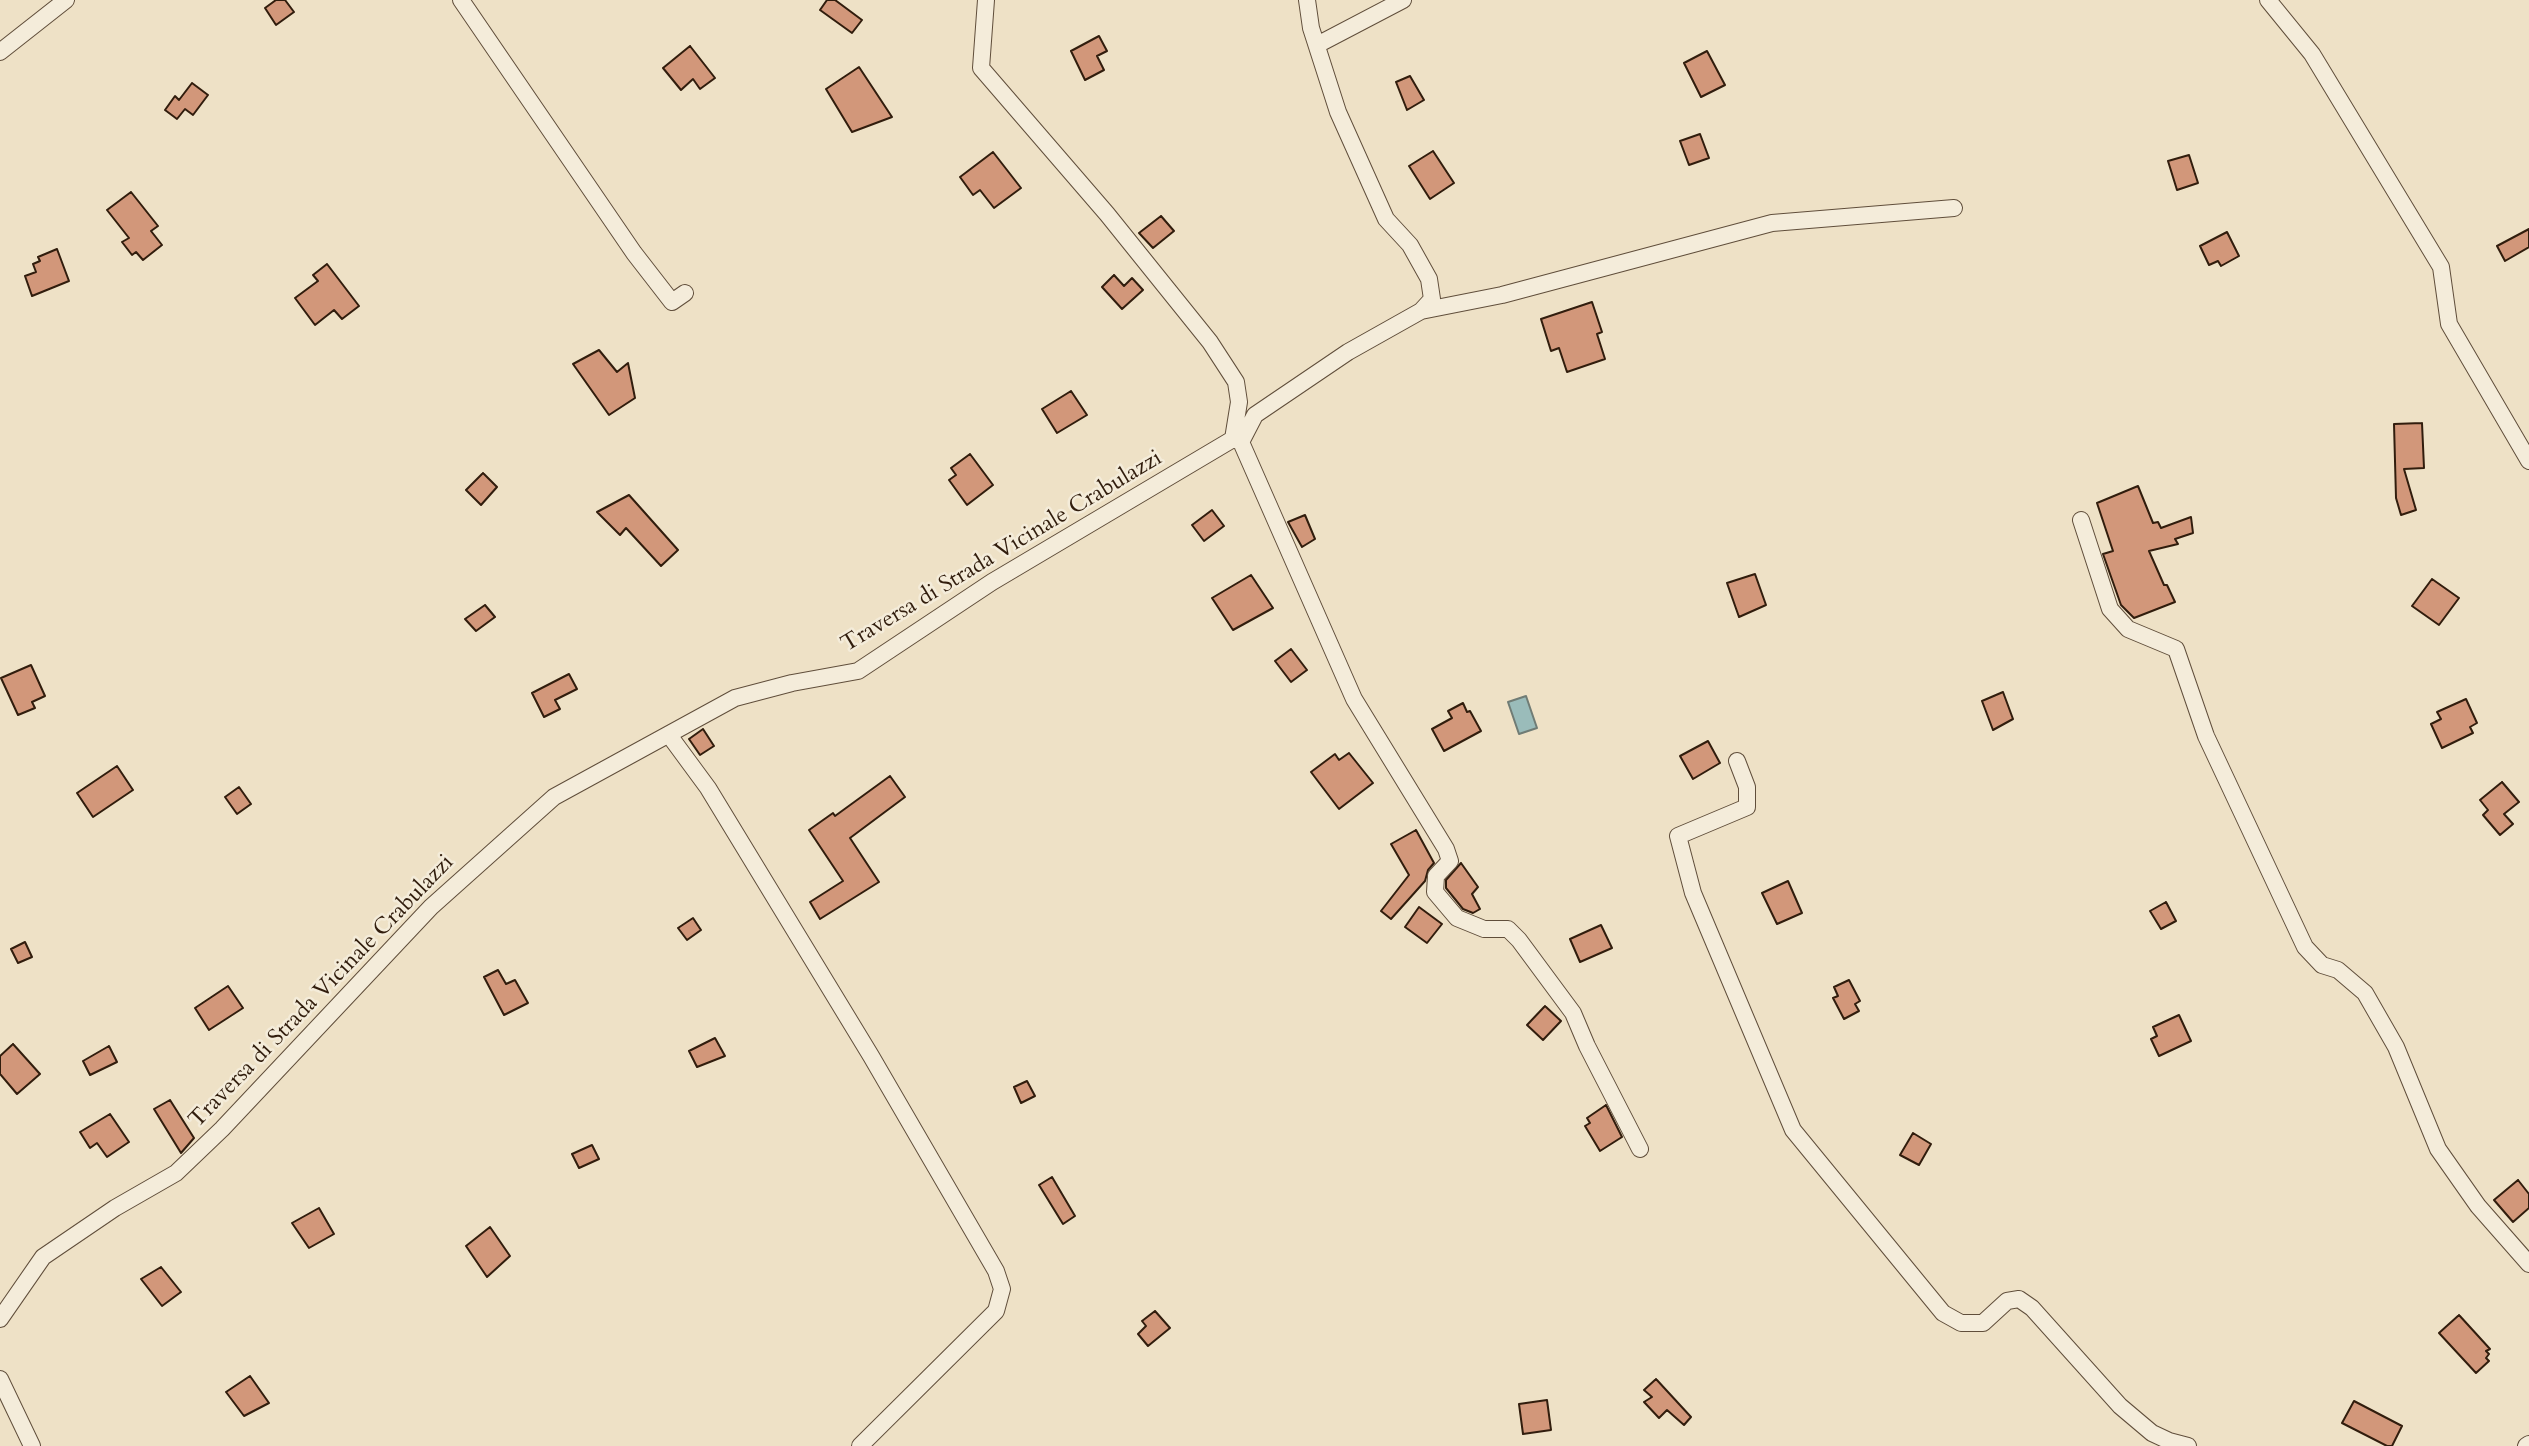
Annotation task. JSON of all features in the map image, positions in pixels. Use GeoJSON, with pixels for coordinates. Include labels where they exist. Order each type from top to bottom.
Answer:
{"type":"FeatureCollection","features":[{"type":"Feature","properties":{"kind":"street"},"geometry":{"type":"LineString","coordinates":[[0,52],[66,0]]}},
{"type":"Feature","properties":{"kind":"street"},"geometry":{"type":"LineString","coordinates":[[461,0],[634,253],[672,302],[685,293]]}},
{"type":"Feature","properties":{"kind":"street"},"geometry":{"type":"LineString","coordinates":[[986,0],[981,68],[1107,214],[1210,342],[1236,382],[1239,402],[1237,441],[1354,699],[1446,849],[1450,861],[1436,876],[1435,892],[1457,918],[1484,929],[1508,929],[1519,940],[1573,1013],[1640,1149]]}},
{"type":"Feature","properties":{"kind":"street"},"geometry":{"type":"LineString","coordinates":[[1237,441],[1255,415],[1348,352],[1421,311],[1433,299],[1429,279],[1410,245],[1387,219],[1338,112],[1311,28],[1307,0]]}},
{"type":"Feature","properties":{"kind":"street"},"geometry":{"type":"LineString","coordinates":[[1317,46],[1403,0]]}},
{"type":"Feature","properties":{"kind":"street"},"geometry":{"type":"LineString","coordinates":[[2268,0],[2312,54],[2441,267],[2449,324],[2529,461]]}},
{"type":"Feature","properties":{"kind":"street"},"geometry":{"type":"LineString","coordinates":[[1421,311],[1502,295],[1772,223],[1954,208]]}},
{"type":"Feature","properties":{"kind":"street","name":"Traversa di Strada Vicinale Crabulazzi"},"geometry":{"type":"LineString","coordinates":[[0,1319],[43,1256],[115,1208],[176,1173],[222,1129],[431,907],[554,797],[735,698],[792,683],[858,671],[992,582],[1237,441]]}},
{"type":"Feature","properties":{"kind":"street"},"geometry":{"type":"LineString","coordinates":[[2081,520],[2110,609],[2128,629],[2176,649],[2206,736],[2305,947],[2322,965],[2339,971],[2365,993],[2396,1047],[2438,1149],[2478,1206],[2529,1264]]}},
{"type":"Feature","properties":{"kind":"street"},"geometry":{"type":"LineString","coordinates":[[669,735],[708,788],[871,1056],[996,1270],[1002,1289],[996,1311],[860,1446]]}},
{"type":"Feature","properties":{"kind":"street"},"geometry":{"type":"LineString","coordinates":[[1737,761],[1747,787],[1746,807],[1678,836],[1693,893],[1793,1130],[1943,1313],[1961,1323],[1983,1323],[2007,1301],[2019,1299],[2032,1308],[2120,1406],[2152,1433],[2188,1446]]}},
{"type":"Feature","properties":{"kind":"street"},"geometry":{"type":"LineString","coordinates":[[0,1379],[32,1446]]}},
{"type":"Feature","properties":{"kind":"water"},"geometry":{"type":"Polygon","coordinates":[[[1526,696],[1537,728],[1519,734],[1508,702],[1526,696]]]}},
{"type":"Feature","properties":{"kind":"building"},"geometry":{"type":"Polygon","coordinates":[[[276,0],[285,0],[294,12],[276,25],[265,8],[276,0]]]}},
{"type":"Feature","properties":{"kind":"building"},"geometry":{"type":"Polygon","coordinates":[[[827,0],[835,0],[862,20],[852,33],[820,10],[827,0]]]}},
{"type":"Feature","properties":{"kind":"building"},"geometry":{"type":"Polygon","coordinates":[[[1099,36],[1107,51],[1097,56],[1104,70],[1085,80],[1071,51],[1099,36]]]}},
{"type":"Feature","properties":{"kind":"building"},"geometry":{"type":"Polygon","coordinates":[[[690,46],[715,78],[700,89],[693,79],[681,90],[663,68],[690,46]]]}},
{"type":"Feature","properties":{"kind":"building"},"geometry":{"type":"Polygon","coordinates":[[[1707,51],[1725,85],[1701,97],[1684,63],[1707,51]]]}},
{"type":"Feature","properties":{"kind":"building"},"geometry":{"type":"Polygon","coordinates":[[[859,67],[892,117],[852,132],[826,89],[859,67]]]}},
{"type":"Feature","properties":{"kind":"building"},"geometry":{"type":"Polygon","coordinates":[[[1410,76],[1424,100],[1407,110],[1396,82],[1410,76]]]}},
{"type":"Feature","properties":{"kind":"building"},"geometry":{"type":"Polygon","coordinates":[[[192,83],[208,95],[193,115],[185,109],[177,119],[165,110],[175,96],[179,100],[192,83]]]}},
{"type":"Feature","properties":{"kind":"building"},"geometry":{"type":"Polygon","coordinates":[[[1700,134],[1709,158],[1689,165],[1680,141],[1700,134]]]}},
{"type":"Feature","properties":{"kind":"building"},"geometry":{"type":"Polygon","coordinates":[[[1433,151],[1454,183],[1430,199],[1409,166],[1433,151]]]}},
{"type":"Feature","properties":{"kind":"building"},"geometry":{"type":"Polygon","coordinates":[[[993,152],[1021,188],[994,208],[980,190],[973,195],[960,177],[993,152]]]}},
{"type":"Feature","properties":{"kind":"building"},"geometry":{"type":"Polygon","coordinates":[[[2189,155],[2198,183],[2177,190],[2168,161],[2189,155]]]}},
{"type":"Feature","properties":{"kind":"building"},"geometry":{"type":"Polygon","coordinates":[[[131,192],[158,226],[151,231],[162,245],[143,260],[136,252],[132,255],[122,242],[129,238],[107,210],[131,192]]]}},
{"type":"Feature","properties":{"kind":"building"},"geometry":{"type":"Polygon","coordinates":[[[1161,216],[1174,231],[1153,248],[1139,233],[1161,216]]]}},
{"type":"Feature","properties":{"kind":"building"},"geometry":{"type":"Polygon","coordinates":[[[2529,229],[2529,247],[2505,261],[2497,246],[2529,229]]]}},
{"type":"Feature","properties":{"kind":"building"},"geometry":{"type":"Polygon","coordinates":[[[2227,232],[2239,256],[2221,266],[2218,261],[2209,265],[2200,246],[2227,232]]]}},
{"type":"Feature","properties":{"kind":"building"},"geometry":{"type":"Polygon","coordinates":[[[57,249],[69,281],[32,296],[25,276],[36,272],[33,264],[40,261],[38,257],[57,249]]]}},
{"type":"Feature","properties":{"kind":"building"},"geometry":{"type":"Polygon","coordinates":[[[327,264],[359,306],[342,319],[334,310],[315,325],[295,298],[318,281],[313,275],[327,264]]]}},
{"type":"Feature","properties":{"kind":"building"},"geometry":{"type":"Polygon","coordinates":[[[1114,275],[1124,286],[1132,278],[1143,290],[1122,309],[1102,287],[1114,275]]]}},
{"type":"Feature","properties":{"kind":"building"},"geometry":{"type":"Polygon","coordinates":[[[1592,302],[1602,332],[1597,334],[1605,359],[1567,372],[1559,348],[1551,351],[1541,319],[1592,302]]]}},
{"type":"Feature","properties":{"kind":"building"},"geometry":{"type":"Polygon","coordinates":[[[599,350],[617,372],[628,363],[635,398],[609,415],[573,364],[599,350]]]}},
{"type":"Feature","properties":{"kind":"building"},"geometry":{"type":"Polygon","coordinates":[[[1071,391],[1087,415],[1057,433],[1042,409],[1071,391]]]}},
{"type":"Feature","properties":{"kind":"building"},"geometry":{"type":"Polygon","coordinates":[[[2422,423],[2424,468],[2404,469],[2416,510],[2401,515],[2396,498],[2394,424],[2422,423]]]}},
{"type":"Feature","properties":{"kind":"building"},"geometry":{"type":"Polygon","coordinates":[[[970,454],[993,485],[967,505],[949,480],[956,475],[951,468],[970,454]]]}},
{"type":"Feature","properties":{"kind":"building"},"geometry":{"type":"Polygon","coordinates":[[[483,473],[497,487],[481,505],[466,490],[483,473]]]}},
{"type":"Feature","properties":{"kind":"building"},"geometry":{"type":"Polygon","coordinates":[[[2138,486],[2153,523],[2158,522],[2161,528],[2191,517],[2193,533],[2175,539],[2178,544],[2149,551],[2175,602],[2134,618],[2121,605],[2103,554],[2113,551],[2097,503],[2138,486]]]}},
{"type":"Feature","properties":{"kind":"building"},"geometry":{"type":"Polygon","coordinates":[[[629,495],[678,550],[661,566],[626,528],[620,535],[597,512],[629,495]]]}},
{"type":"Feature","properties":{"kind":"building"},"geometry":{"type":"Polygon","coordinates":[[[1212,510],[1224,526],[1204,541],[1192,525],[1212,510]]]}},
{"type":"Feature","properties":{"kind":"building"},"geometry":{"type":"Polygon","coordinates":[[[1305,515],[1315,539],[1302,547],[1288,522],[1305,515]]]}},
{"type":"Feature","properties":{"kind":"building"},"geometry":{"type":"Polygon","coordinates":[[[1755,574],[1766,605],[1739,617],[1727,583],[1755,574]]]}},
{"type":"Feature","properties":{"kind":"building"},"geometry":{"type":"Polygon","coordinates":[[[1251,575],[1273,608],[1233,630],[1212,598],[1251,575]]]}},
{"type":"Feature","properties":{"kind":"building"},"geometry":{"type":"Polygon","coordinates":[[[2432,579],[2459,598],[2439,625],[2412,606],[2432,579]]]}},
{"type":"Feature","properties":{"kind":"building"},"geometry":{"type":"Polygon","coordinates":[[[485,605],[495,617],[476,631],[465,619],[485,605]]]}},
{"type":"Feature","properties":{"kind":"building"},"geometry":{"type":"Polygon","coordinates":[[[1291,649],[1307,670],[1291,682],[1275,661],[1291,649]]]}},
{"type":"Feature","properties":{"kind":"building"},"geometry":{"type":"Polygon","coordinates":[[[31,665],[45,696],[32,702],[35,708],[18,715],[1,678],[31,665]]]}},
{"type":"Feature","properties":{"kind":"building"},"geometry":{"type":"Polygon","coordinates":[[[569,674],[577,689],[555,700],[560,709],[544,717],[532,693],[569,674]]]}},
{"type":"Feature","properties":{"kind":"building"},"geometry":{"type":"Polygon","coordinates":[[[2003,692],[2013,719],[1993,730],[1982,701],[2003,692]]]}},
{"type":"Feature","properties":{"kind":"building"},"geometry":{"type":"Polygon","coordinates":[[[2466,699],[2477,723],[2470,727],[2473,733],[2442,748],[2431,724],[2441,719],[2437,712],[2466,699]]]}},
{"type":"Feature","properties":{"kind":"building"},"geometry":{"type":"Polygon","coordinates":[[[1463,703],[1481,731],[1444,751],[1432,729],[1452,718],[1448,711],[1463,703]]]}},
{"type":"Feature","properties":{"kind":"building"},"geometry":{"type":"Polygon","coordinates":[[[703,729],[714,746],[700,755],[689,739],[703,729]]]}},
{"type":"Feature","properties":{"kind":"building"},"geometry":{"type":"Polygon","coordinates":[[[1708,741],[1720,763],[1693,779],[1680,756],[1708,741]]]}},
{"type":"Feature","properties":{"kind":"building"},"geometry":{"type":"Polygon","coordinates":[[[1349,753],[1373,783],[1339,809],[1311,772],[1335,754],[1339,760],[1349,753]]]}},
{"type":"Feature","properties":{"kind":"building"},"geometry":{"type":"Polygon","coordinates":[[[117,766],[133,790],[93,817],[77,793],[117,766]]]}},
{"type":"Feature","properties":{"kind":"building"},"geometry":{"type":"Polygon","coordinates":[[[890,776],[905,797],[850,838],[879,882],[820,919],[810,902],[843,881],[809,830],[833,813],[835,816],[890,776]]]}},
{"type":"Feature","properties":{"kind":"building"},"geometry":{"type":"Polygon","coordinates":[[[2502,782],[2519,802],[2504,814],[2513,824],[2500,835],[2483,815],[2488,810],[2480,800],[2502,782]]]}},
{"type":"Feature","properties":{"kind":"building"},"geometry":{"type":"Polygon","coordinates":[[[239,787],[251,804],[237,814],[225,797],[239,787]]]}},
{"type":"Feature","properties":{"kind":"building"},"geometry":{"type":"Polygon","coordinates":[[[1416,830],[1434,863],[1428,870],[1425,881],[1391,919],[1381,911],[1409,875],[1391,844],[1416,830]]]}},
{"type":"Feature","properties":{"kind":"building"},"geometry":{"type":"Polygon","coordinates":[[[1461,863],[1478,887],[1472,894],[1480,909],[1473,913],[1463,909],[1446,888],[1446,880],[1461,863]]]}},
{"type":"Feature","properties":{"kind":"building"},"geometry":{"type":"Polygon","coordinates":[[[1788,881],[1802,913],[1777,924],[1762,893],[1788,881]]]}},
{"type":"Feature","properties":{"kind":"building"},"geometry":{"type":"Polygon","coordinates":[[[2166,902],[2176,921],[2161,929],[2150,911],[2166,902]]]}},
{"type":"Feature","properties":{"kind":"building"},"geometry":{"type":"Polygon","coordinates":[[[1419,907],[1442,924],[1427,943],[1405,927],[1419,907]]]}},
{"type":"Feature","properties":{"kind":"building"},"geometry":{"type":"Polygon","coordinates":[[[693,918],[701,930],[687,940],[678,928],[693,918]]]}},
{"type":"Feature","properties":{"kind":"building"},"geometry":{"type":"Polygon","coordinates":[[[1601,925],[1612,948],[1580,962],[1570,939],[1601,925]]]}},
{"type":"Feature","properties":{"kind":"building"},"geometry":{"type":"Polygon","coordinates":[[[25,942],[32,957],[18,963],[11,949],[25,942]]]}},
{"type":"Feature","properties":{"kind":"building"},"geometry":{"type":"Polygon","coordinates":[[[498,970],[506,984],[515,980],[528,1003],[504,1015],[484,977],[498,970]]]}},
{"type":"Feature","properties":{"kind":"building"},"geometry":{"type":"Polygon","coordinates":[[[1849,980],[1860,1001],[1855,1004],[1859,1011],[1844,1019],[1833,998],[1838,996],[1834,987],[1849,980]]]}},
{"type":"Feature","properties":{"kind":"building"},"geometry":{"type":"Polygon","coordinates":[[[228,986],[243,1008],[209,1030],[195,1008],[228,986]]]}},
{"type":"Feature","properties":{"kind":"building"},"geometry":{"type":"Polygon","coordinates":[[[1545,1006],[1561,1021],[1543,1040],[1527,1025],[1545,1006]]]}},
{"type":"Feature","properties":{"kind":"building"},"geometry":{"type":"Polygon","coordinates":[[[2179,1015],[2191,1041],[2159,1056],[2151,1039],[2157,1036],[2153,1027],[2179,1015]]]}},
{"type":"Feature","properties":{"kind":"building"},"geometry":{"type":"Polygon","coordinates":[[[715,1038],[725,1056],[697,1067],[689,1051],[715,1038]]]}},
{"type":"Feature","properties":{"kind":"building"},"geometry":{"type":"Polygon","coordinates":[[[13,1044],[40,1074],[17,1094],[0,1074],[0,1056],[13,1044]]]}},
{"type":"Feature","properties":{"kind":"building"},"geometry":{"type":"Polygon","coordinates":[[[109,1046],[117,1062],[90,1075],[83,1061],[109,1046]]]}},
{"type":"Feature","properties":{"kind":"building"},"geometry":{"type":"Polygon","coordinates":[[[1027,1081],[1035,1096],[1021,1103],[1014,1087],[1027,1081]]]}},
{"type":"Feature","properties":{"kind":"building"},"geometry":{"type":"Polygon","coordinates":[[[170,1100],[194,1138],[181,1153],[154,1109],[170,1100]]]}},
{"type":"Feature","properties":{"kind":"building"},"geometry":{"type":"Polygon","coordinates":[[[1606,1105],[1622,1137],[1600,1151],[1585,1126],[1590,1123],[1587,1118],[1606,1105]]]}},
{"type":"Feature","properties":{"kind":"building"},"geometry":{"type":"Polygon","coordinates":[[[110,1114],[129,1142],[107,1157],[97,1143],[90,1148],[80,1132],[110,1114]]]}},
{"type":"Feature","properties":{"kind":"building"},"geometry":{"type":"Polygon","coordinates":[[[1913,1133],[1931,1144],[1919,1165],[1900,1155],[1913,1133]]]}},
{"type":"Feature","properties":{"kind":"building"},"geometry":{"type":"Polygon","coordinates":[[[592,1145],[599,1159],[579,1168],[572,1154],[592,1145]]]}},
{"type":"Feature","properties":{"kind":"building"},"geometry":{"type":"Polygon","coordinates":[[[1052,1177],[1075,1216],[1063,1224],[1039,1185],[1052,1177]]]}},
{"type":"Feature","properties":{"kind":"building"},"geometry":{"type":"Polygon","coordinates":[[[2518,1180],[2529,1194],[2529,1208],[2513,1222],[2494,1200],[2518,1180]]]}},
{"type":"Feature","properties":{"kind":"building"},"geometry":{"type":"Polygon","coordinates":[[[319,1208],[334,1234],[309,1248],[292,1223],[319,1208]]]}},
{"type":"Feature","properties":{"kind":"building"},"geometry":{"type":"Polygon","coordinates":[[[490,1227],[510,1256],[487,1277],[466,1246],[490,1227]]]}},
{"type":"Feature","properties":{"kind":"building"},"geometry":{"type":"Polygon","coordinates":[[[161,1267],[181,1292],[162,1306],[141,1279],[161,1267]]]}},
{"type":"Feature","properties":{"kind":"building"},"geometry":{"type":"Polygon","coordinates":[[[1155,1311],[1170,1328],[1148,1346],[1138,1334],[1146,1326],[1142,1321],[1155,1311]]]}},
{"type":"Feature","properties":{"kind":"building"},"geometry":{"type":"Polygon","coordinates":[[[2459,1315],[2490,1349],[2486,1351],[2489,1361],[2476,1373],[2439,1333],[2459,1315]]]}},
{"type":"Feature","properties":{"kind":"building"},"geometry":{"type":"Polygon","coordinates":[[[250,1376],[269,1403],[244,1416],[226,1392],[250,1376]]]}},
{"type":"Feature","properties":{"kind":"building"},"geometry":{"type":"Polygon","coordinates":[[[1656,1379],[1691,1417],[1684,1425],[1667,1410],[1659,1418],[1644,1402],[1652,1397],[1644,1390],[1656,1379]]]}},
{"type":"Feature","properties":{"kind":"building"},"geometry":{"type":"Polygon","coordinates":[[[1547,1400],[1551,1430],[1523,1434],[1519,1404],[1547,1400]]]}},
{"type":"Feature","properties":{"kind":"building"},"geometry":{"type":"Polygon","coordinates":[[[2354,1401],[2402,1426],[2392,1446],[2342,1423],[2354,1401]]]}}]}
